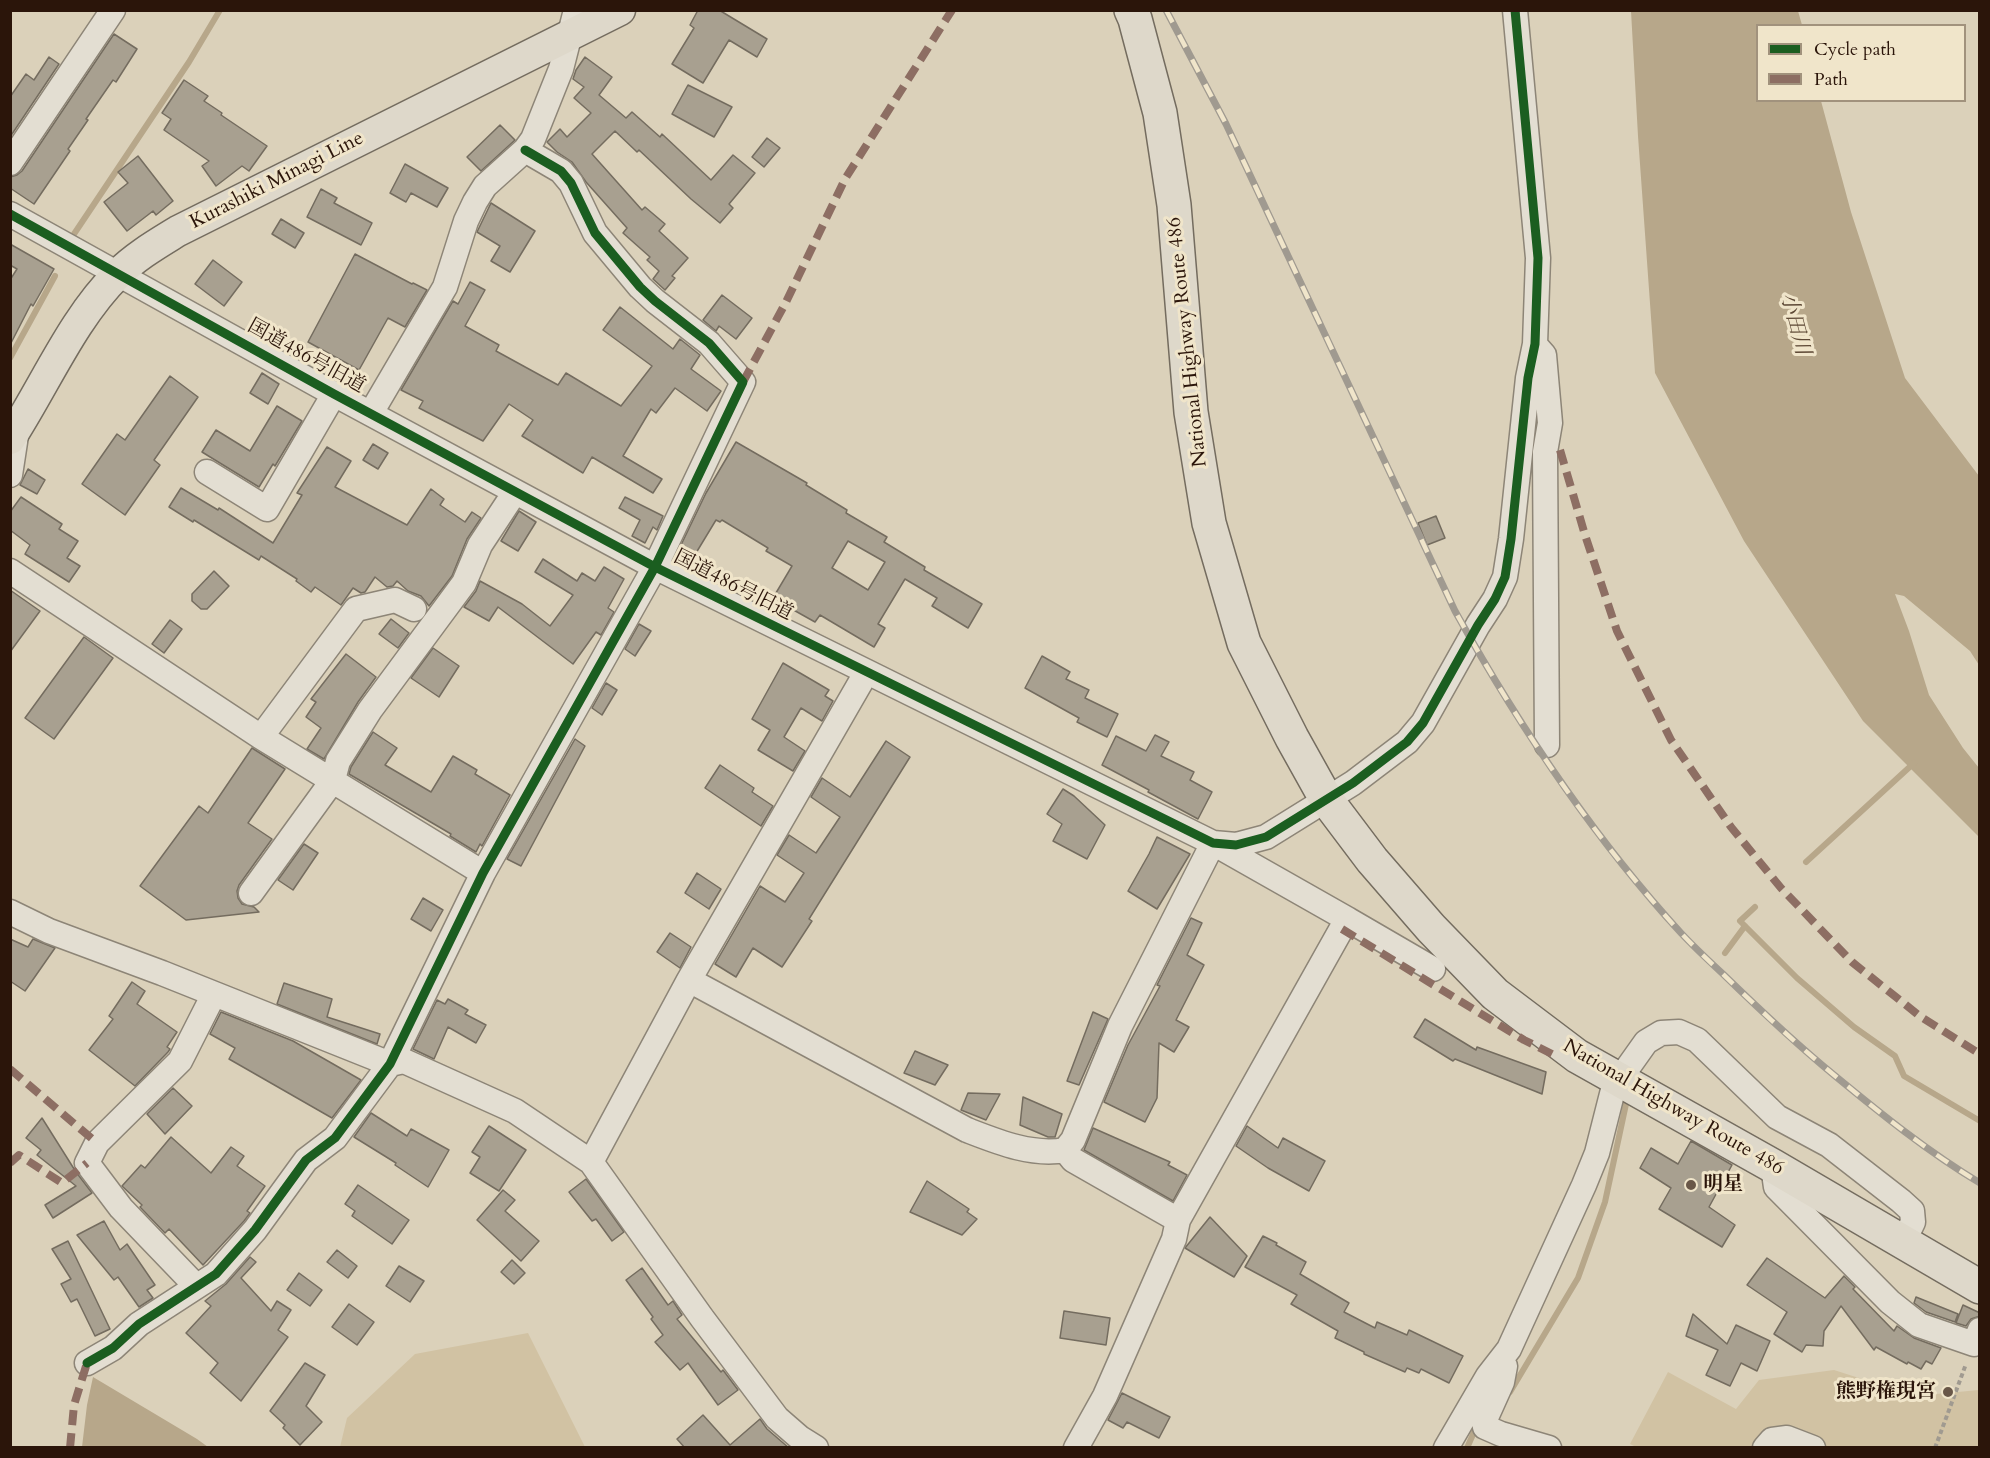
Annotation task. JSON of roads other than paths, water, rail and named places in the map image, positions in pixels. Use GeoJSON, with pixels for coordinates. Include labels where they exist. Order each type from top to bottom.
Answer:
{"type":"FeatureCollection","features":[{"type":"Feature","properties":{"kind":"highway","name":"National Highway Route 486"},"geometry":{"type":"LineString","coordinates":[[1131,10],[1160,113],[1174,205],[1191,412],[1209,524],[1244,643],[1326,799],[1408,903],[1495,994],[1577,1056],[1773,1166],[1980,1287]]}},
{"type":"Feature","properties":{"kind":"main road","name":"Kurashiki Minagi Line"},"geometry":{"type":"LineString","coordinates":[[13,433],[86,311],[118,273],[150,248],[178,231],[573,23],[620,10]]}},
{"type":"Feature","properties":{"kind":"street"},"geometry":{"type":"LineString","coordinates":[[10,163],[113,10]]}},
{"type":"Feature","properties":{"kind":"street"},"geometry":{"type":"LineString","coordinates":[[1515,10],[1538,258],[1535,344],[1544,355],[1550,423],[1545,452],[1547,745]]}},
{"type":"Feature","properties":{"kind":"street"},"geometry":{"type":"LineString","coordinates":[[371,413],[445,287],[466,221],[475,202],[485,186],[525,150],[533,139],[561,69],[573,23]]}},
{"type":"Feature","properties":{"kind":"street"},"geometry":{"type":"LineString","coordinates":[[87,1363],[113,1348],[139,1324],[216,1274],[255,1230],[306,1160],[335,1138],[390,1064],[483,873],[655,567],[743,382],[709,343],[640,287],[595,233],[571,183],[561,171],[525,150]]}},
{"type":"Feature","properties":{"kind":"street","name":"国道486号旧道"},"geometry":{"type":"LineString","coordinates":[[10,214],[655,567],[1213,843],[1236,845],[1266,837],[1353,783],[1407,742],[1423,723],[1478,625],[1496,599],[1505,577],[1528,378],[1535,344]]}},
{"type":"Feature","properties":{"kind":"street"},"geometry":{"type":"LineString","coordinates":[[207,472],[267,508],[334,393]]}},
{"type":"Feature","properties":{"kind":"street"},"geometry":{"type":"LineString","coordinates":[[1550,423],[1557,430],[1560,450]]}},
{"type":"Feature","properties":{"kind":"street"},"geometry":{"type":"LineString","coordinates":[[10,475],[13,433]]}},
{"type":"Feature","properties":{"kind":"street"},"geometry":{"type":"LineString","coordinates":[[251,893],[333,780],[338,760],[370,710],[464,583],[480,545],[515,492]]}},
{"type":"Feature","properties":{"kind":"street"},"geometry":{"type":"LineString","coordinates":[[10,571],[261,736],[483,873]]}},
{"type":"Feature","properties":{"kind":"street"},"geometry":{"type":"LineString","coordinates":[[261,736],[356,609],[395,600],[414,609]]}},
{"type":"Feature","properties":{"kind":"street"},"geometry":{"type":"LineString","coordinates":[[591,1162],[689,980],[866,672]]}},
{"type":"Feature","properties":{"kind":"street"},"geometry":{"type":"LineString","coordinates":[[689,980],[968,1130],[990,1140],[1035,1151],[1052,1152],[1065,1150],[1073,1140],[1120,1026],[1213,843],[1433,969]]}},
{"type":"Feature","properties":{"kind":"street"},"geometry":{"type":"LineString","coordinates":[[10,912],[49,931],[390,1064],[404,1061],[506,1107],[591,1162],[702,1318],[777,1418],[800,1438],[816,1448]]}},
{"type":"Feature","properties":{"kind":"street"},"geometry":{"type":"LineString","coordinates":[[1076,1448],[1105,1396],[1174,1239],[1178,1220],[1347,919]]}},
{"type":"Feature","properties":{"kind":"street"},"geometry":{"type":"LineString","coordinates":[[196,1286],[121,1208],[87,1163],[97,1143],[180,1061],[214,994]]}},
{"type":"Feature","properties":{"kind":"street"},"geometry":{"type":"LineString","coordinates":[[1549,1448],[1501,1434],[1485,1424],[1502,1382],[1509,1349],[1584,1185],[1600,1142],[1613,1090],[1646,1041],[1661,1033],[1679,1032],[1697,1040],[1777,1117],[1829,1145],[1902,1201],[1912,1211],[1912,1222],[1904,1243]]}},
{"type":"Feature","properties":{"kind":"street"},"geometry":{"type":"LineString","coordinates":[[1065,1150],[1072,1160],[1178,1220]]}},
{"type":"Feature","properties":{"kind":"street"},"geometry":{"type":"LineString","coordinates":[[1773,1166],[1776,1187],[1890,1302],[1919,1325],[1977,1337]]}},
{"type":"Feature","properties":{"kind":"street"},"geometry":{"type":"LineString","coordinates":[[1446,1448],[1488,1376],[1509,1349]]}},
{"type":"Feature","properties":{"kind":"street"},"geometry":{"type":"LineString","coordinates":[[1765,1448],[1772,1440],[1787,1438],[1813,1448]]}},
{"type":"Feature","properties":{"kind":"water","name":"小田川"},"geometry":{"type":"Polygon","coordinates":[[[1631,11],[1798,11],[1802,24],[1756,24],[1756,102],[1821,102],[1851,212],[1905,378],[1979,476],[1979,665],[1970,651],[1904,596],[1895,594],[1929,695],[1963,748],[1979,768],[1979,837],[1863,721],[1744,541],[1655,373],[1631,11]]]}},
{"type":"Feature","properties":{"kind":"water"},"geometry":{"type":"Polygon","coordinates":[[[93,1377],[197,1439],[208,1447],[82,1447],[93,1377]]]}},
{"type":"Feature","properties":{"kind":"waterway"},"geometry":{"type":"LineString","coordinates":[[74,234],[189,62],[220,10]]}},
{"type":"Feature","properties":{"kind":"waterway"},"geometry":{"type":"LineString","coordinates":[[10,358],[55,276]]}},
{"type":"Feature","properties":{"kind":"waterway"},"geometry":{"type":"LineString","coordinates":[[1806,862],[1914,763]]}},
{"type":"Feature","properties":{"kind":"waterway"},"geometry":{"type":"LineString","coordinates":[[1755,907],[1740,921],[1797,978],[1854,1027],[1895,1056],[1904,1076],[1980,1121]]}},
{"type":"Feature","properties":{"kind":"waterway"},"geometry":{"type":"LineString","coordinates":[[1725,953],[1745,926]]}},
{"type":"Feature","properties":{"kind":"waterway"},"geometry":{"type":"LineString","coordinates":[[1510,1392],[1578,1278],[1605,1202],[1626,1104]]}},
{"type":"Feature","properties":{"kind":"waterway"},"geometry":{"type":"LineString","coordinates":[[1467,1448],[1474,1432],[1479,1428]]}},
{"type":"Feature","properties":{"kind":"railway"},"geometry":{"type":"LineString","coordinates":[[1166,10],[1226,124],[1455,611],[1479,654],[1559,779],[1587,819],[1648,896],[1702,954],[1791,1038],[1851,1089],[1923,1145],[1980,1183]]}},
{"type":"Feature","properties":{"kind":"place","name":"明星"},"geometry":{"type":"Point","coordinates":[1691,1185]}},
{"type":"Feature","properties":{"kind":"place","name":"熊野権現宮"},"geometry":{"type":"Point","coordinates":[1948,1392]}}]}
